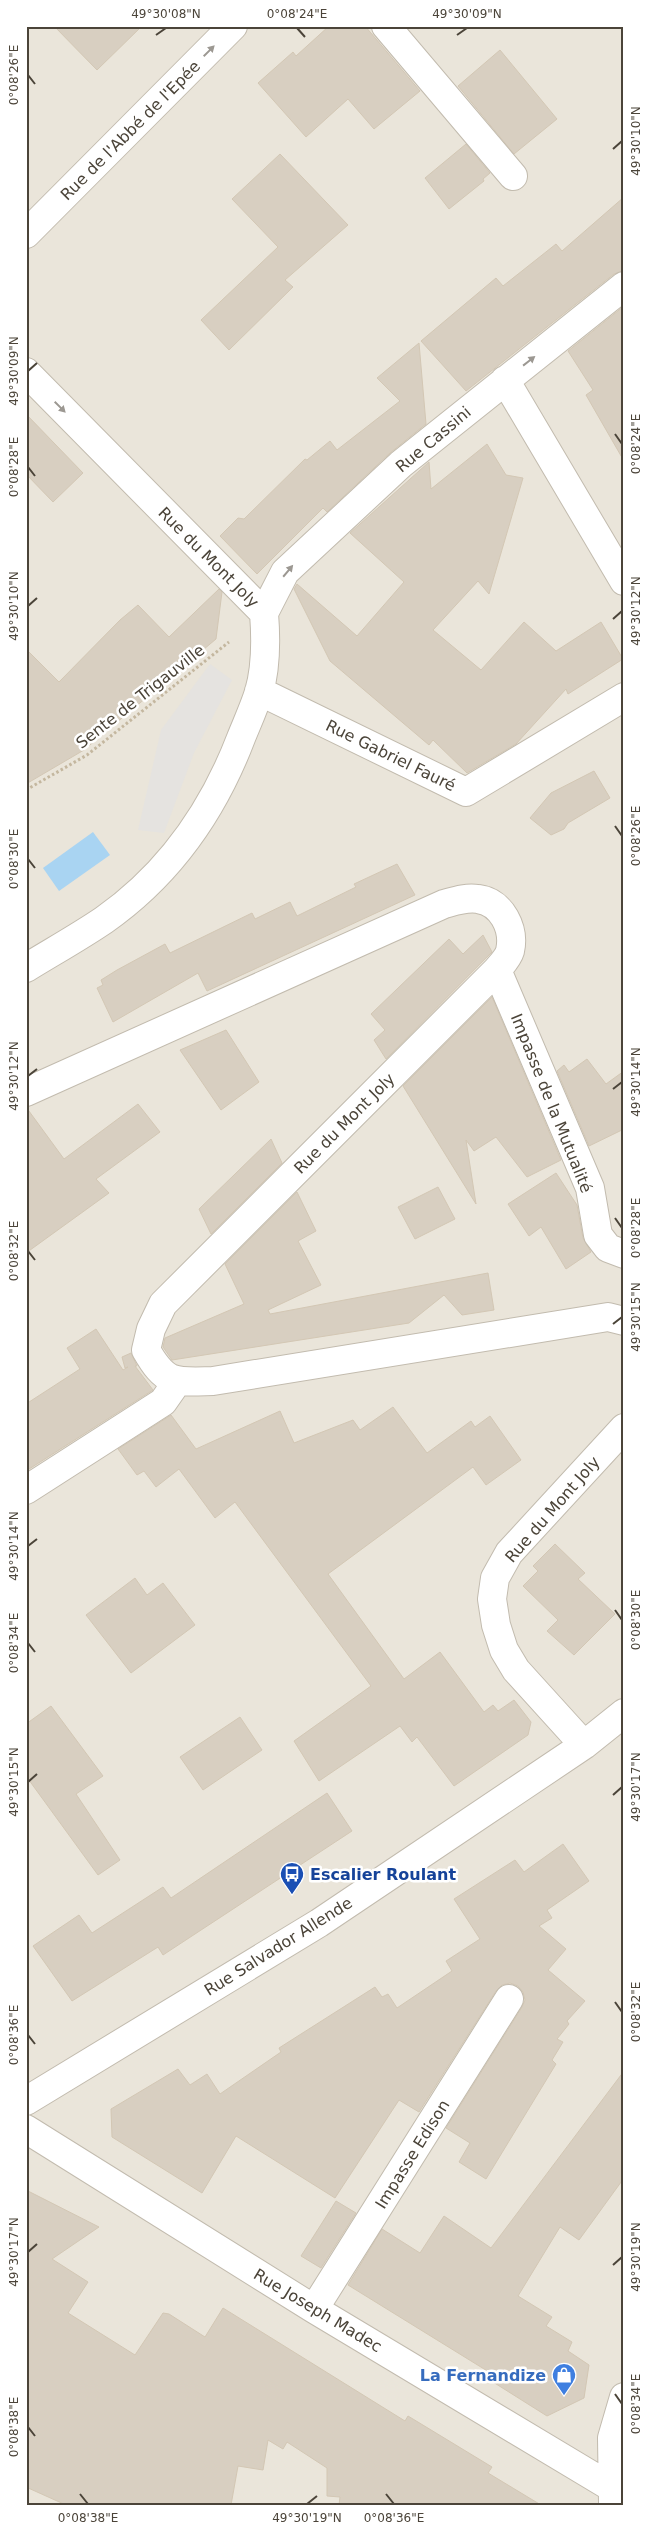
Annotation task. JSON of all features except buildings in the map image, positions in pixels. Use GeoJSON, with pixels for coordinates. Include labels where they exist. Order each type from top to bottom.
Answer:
{"type":"FeatureCollection","features":[{"type":"Feature","properties":{"kind":"street","name":"Rue de l'Abbé de l'Epée"},"geometry":{"type":"LineString","coordinates":[[26,234],[233,26]]}},
{"type":"Feature","properties":{"kind":"street"},"geometry":{"type":"LineString","coordinates":[[386,26],[513,176]]}},
{"type":"Feature","properties":{"kind":"street","name":"Rue Cassini"},"geometry":{"type":"LineString","coordinates":[[264,613],[285,572],[401,464],[504,380],[623,288]]}},
{"type":"Feature","properties":{"kind":"street","name":"Rue du Mont Joly"},"geometry":{"type":"LineString","coordinates":[[26,372],[264,613],[266,640],[260,691],[232,762],[208,809],[184,844],[151,878],[104,919],[26,968]]}},
{"type":"Feature","properties":{"kind":"street"},"geometry":{"type":"LineString","coordinates":[[504,380],[624,581]]}},
{"type":"Feature","properties":{"kind":"street","name":"Rue Gabriel Fauré"},"geometry":{"type":"LineString","coordinates":[[260,691],[466,792],[624,697]]}},
{"type":"Feature","properties":{"kind":"street","name":"Rue du Mont Joly"},"geometry":{"type":"LineString","coordinates":[[26,1092],[444,904],[464,898],[480,899],[497,907],[507,920],[512,935],[510,953],[497,970],[163,1304],[152,1329],[146,1350],[158,1370],[177,1382]]}},
{"type":"Feature","properties":{"kind":"street","name":"Impasse de la Mutualité"},"geometry":{"type":"LineString","coordinates":[[497,970],[590,1188],[598,1236],[608,1248],[624,1254]]}},
{"type":"Feature","properties":{"kind":"street"},"geometry":{"type":"LineString","coordinates":[[26,1490],[163,1402],[177,1382],[213,1381],[608,1317],[624,1321]]}},
{"type":"Feature","properties":{"kind":"street","name":"Rue du Mont Joly"},"geometry":{"type":"LineString","coordinates":[[584,1745],[516,1670],[504,1650],[496,1625],[492,1599],[495,1578],[510,1553],[624,1428]]}},
{"type":"Feature","properties":{"kind":"street","name":"Rue Salvador Allende"},"geometry":{"type":"LineString","coordinates":[[26,2101],[318,1923],[584,1745],[624,1713]]}},
{"type":"Feature","properties":{"kind":"street","name":"Impasse Edison"},"geometry":{"type":"LineString","coordinates":[[314,2308],[509,1999]]}},
{"type":"Feature","properties":{"kind":"street","name":"Rue Joseph Madec"},"geometry":{"type":"LineString","coordinates":[[26,2130],[314,2308],[612,2496]]}},
{"type":"Feature","properties":{"kind":"street"},"geometry":{"type":"LineString","coordinates":[[612,2496],[612,2438],[624,2398]]}},
{"type":"Feature","properties":{"kind":"path","name":"Sente de Trigauville"},"geometry":{"type":"LineString","coordinates":[[26,790],[87,755],[264,613]]}},
{"type":"Feature","properties":{"kind":"shaded area"},"geometry":{"type":"Polygon","coordinates":[[[26,26],[624,26],[624,2505],[26,2505],[26,26]]]}},
{"type":"Feature","properties":{"kind":"shaded area"},"geometry":{"type":"Polygon","coordinates":[[[210,664],[232,680],[194,753],[164,833],[138,830],[161,730],[210,664]]]}},
{"type":"Feature","properties":{"kind":"water"},"geometry":{"type":"Polygon","coordinates":[[[93,832],[110,855],[59,891],[43,868],[93,832]]]}},
{"type":"Feature","properties":{"kind":"place","name":"Escalier Roulant"},"geometry":{"type":"Point","coordinates":[292,1895]}},
{"type":"Feature","properties":{"kind":"place","name":"La Fernandize"},"geometry":{"type":"Point","coordinates":[564,2396]}}]}
